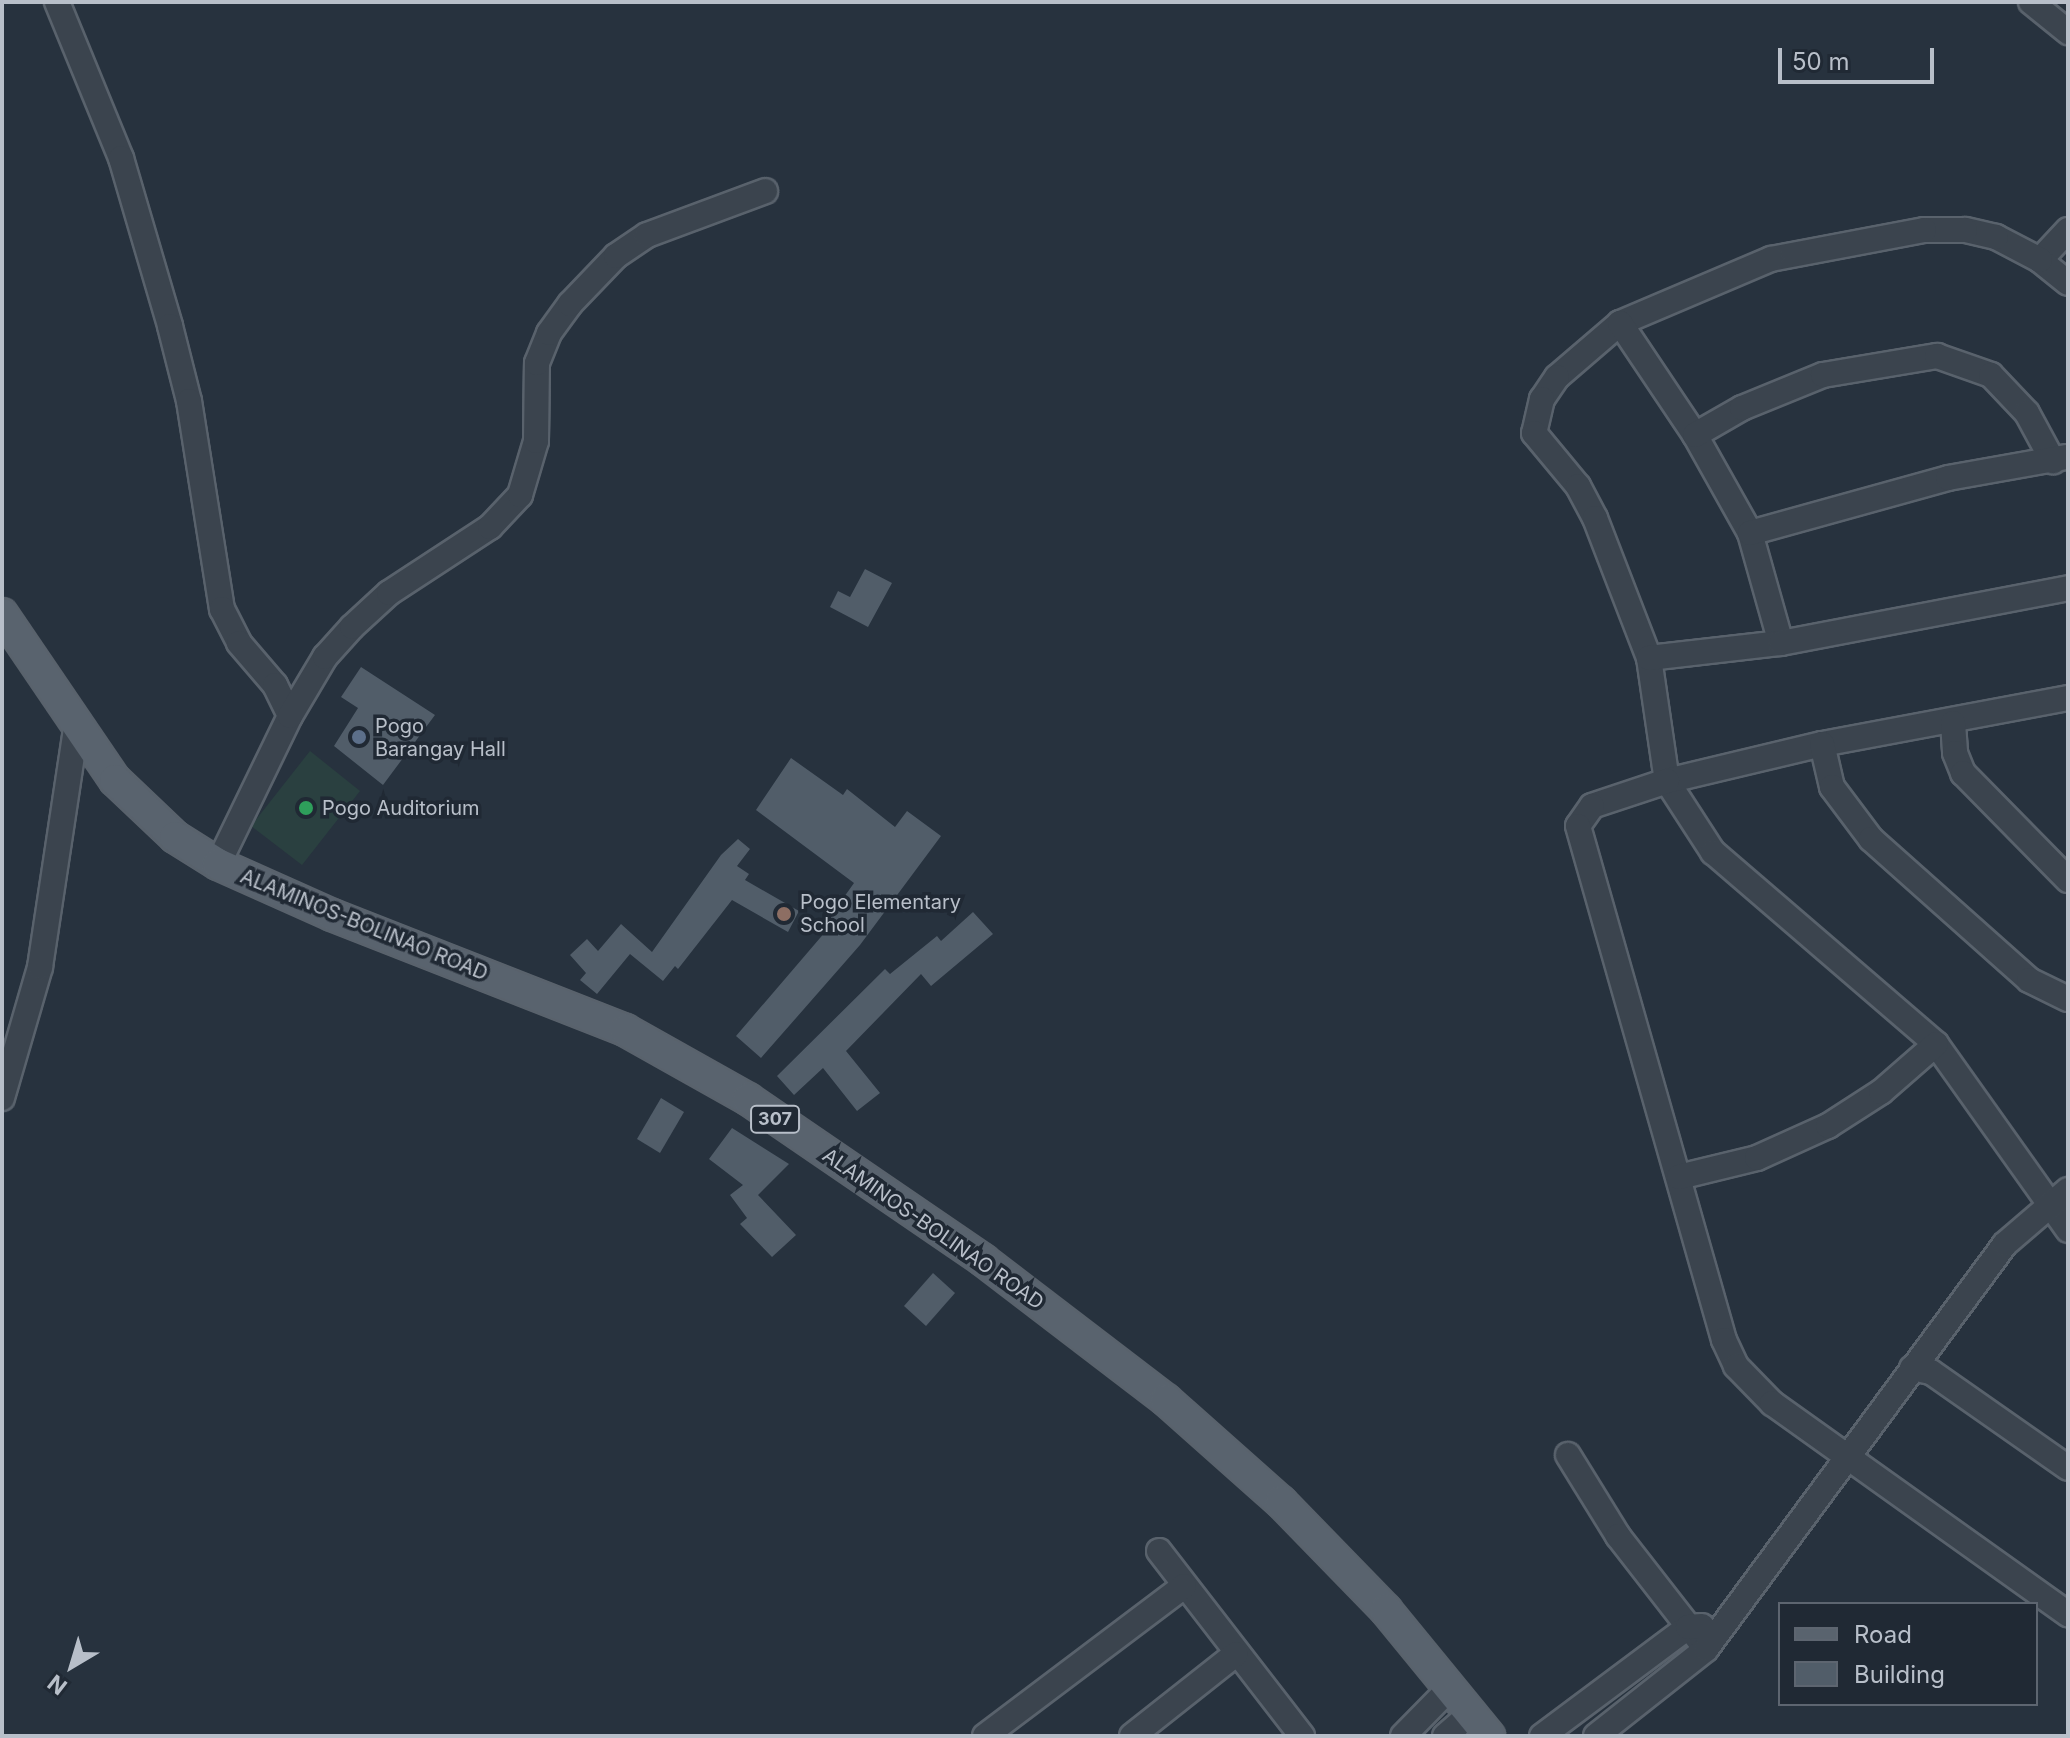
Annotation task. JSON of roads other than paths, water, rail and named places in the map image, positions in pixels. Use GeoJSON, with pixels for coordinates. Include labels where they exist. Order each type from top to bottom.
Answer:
{"type":"FeatureCollection","features":[{"type":"Feature","properties":{"kind":"main road","name":"ALAMINOS-BOLINAO ROAD"},"geometry":{"type":"LineString","coordinates":[[2,614],[76,728],[115,780],[175,837],[218,864],[332,915],[625,1030],[748,1099],[983,1260],[1166,1400],[1281,1502],[1386,1610],[1480,1725]]}},
{"type":"Feature","properties":{"kind":"street"},"geometry":{"type":"LineString","coordinates":[[57,2],[121,158],[170,326],[189,401],[222,609],[239,643],[275,685],[290,716]]}},
{"type":"Feature","properties":{"kind":"street"},"geometry":{"type":"LineString","coordinates":[[2031,2],[2068,32]]}},
{"type":"Feature","properties":{"kind":"street"},"geometry":{"type":"LineString","coordinates":[[218,864],[290,716],[325,657],[389,593],[490,527],[520,495],[536,441],[537,363],[549,333],[570,304],[616,256],[647,235],[765,191]]}},
{"type":"Feature","properties":{"kind":"street"},"geometry":{"type":"LineString","coordinates":[[2068,283],[2040,260],[1996,237],[1965,230],[1924,230],[1771,259],[1620,323],[1557,377],[1542,399],[1534,433],[1578,486],[1595,518],[1649,658],[1667,781],[1729,870],[1936,1044],[2058,1197],[2068,1230]]}},
{"type":"Feature","properties":{"kind":"street"},"geometry":{"type":"LineString","coordinates":[[2040,260],[2068,230]]}},
{"type":"Feature","properties":{"kind":"street"},"geometry":{"type":"LineString","coordinates":[[1620,323],[1695,435],[1750,533],[1781,643]]}},
{"type":"Feature","properties":{"kind":"street"},"geometry":{"type":"LineString","coordinates":[[1695,435],[1742,408],[1823,375],[1937,356],[1991,375],[2027,413],[2060,459],[1948,478],[1750,533]]}},
{"type":"Feature","properties":{"kind":"street"},"geometry":{"type":"LineString","coordinates":[[1649,658],[1781,643],[2068,588]]}},
{"type":"Feature","properties":{"kind":"street"},"geometry":{"type":"LineString","coordinates":[[2068,698],[1953,723],[1822,744],[1667,781],[1592,806],[1578,826],[1736,1366],[1772,1403],[2068,1614]]}},
{"type":"Feature","properties":{"kind":"street"},"geometry":{"type":"LineString","coordinates":[[1953,723],[1955,753],[1963,773],[2068,880]]}},
{"type":"Feature","properties":{"kind":"street"},"geometry":{"type":"LineString","coordinates":[[2,1098],[40,967],[76,728]]}},
{"type":"Feature","properties":{"kind":"street"},"geometry":{"type":"LineString","coordinates":[[1822,744],[1832,787],[1871,839],[2029,980],[2068,999]]}},
{"type":"Feature","properties":{"kind":"street"},"geometry":{"type":"LineString","coordinates":[[1679,1177],[1757,1158],[1828,1126],[1881,1092],[1936,1044]]}},
{"type":"Feature","properties":{"kind":"street"},"geometry":{"type":"LineString","coordinates":[[1596,1736],[1706,1649],[1721,1624],[1772,1564],[2005,1244],[2058,1197]]}},
{"type":"Feature","properties":{"kind":"street"},"geometry":{"type":"LineString","coordinates":[[1912,1368],[1931,1372],[2068,1468]]}},
{"type":"Feature","properties":{"kind":"street"},"geometry":{"type":"LineString","coordinates":[[1568,1455],[1618,1536],[1706,1649]]}},
{"type":"Feature","properties":{"kind":"street"},"geometry":{"type":"LineString","coordinates":[[1159,1551],[1292,1733]]}},
{"type":"Feature","properties":{"kind":"street"},"geometry":{"type":"LineString","coordinates":[[985,1736],[1184,1586]]}},
{"type":"Feature","properties":{"kind":"street"},"geometry":{"type":"LineString","coordinates":[[1542,1736],[1688,1627],[1721,1624]]}},
{"type":"Feature","properties":{"kind":"street"},"geometry":{"type":"LineString","coordinates":[[1132,1736],[1236,1654]]}},
{"type":"Feature","properties":{"kind":"street"},"geometry":{"type":"LineString","coordinates":[[1403,1736],[1450,1688]]}},
{"type":"Feature","properties":{"kind":"street"},"geometry":{"type":"LineString","coordinates":[[1445,1736],[1480,1725]]}},
{"type":"Feature","properties":{"kind":"place","name":"Pogo Barangay Hall"},"geometry":{"type":"Point","coordinates":[359,737]}},
{"type":"Feature","properties":{"kind":"place","name":"Pogo Auditorium"},"geometry":{"type":"Point","coordinates":[306,808]}},
{"type":"Feature","properties":{"kind":"place","name":"Pogo Elementary School"},"geometry":{"type":"Point","coordinates":[784,914]}}]}
